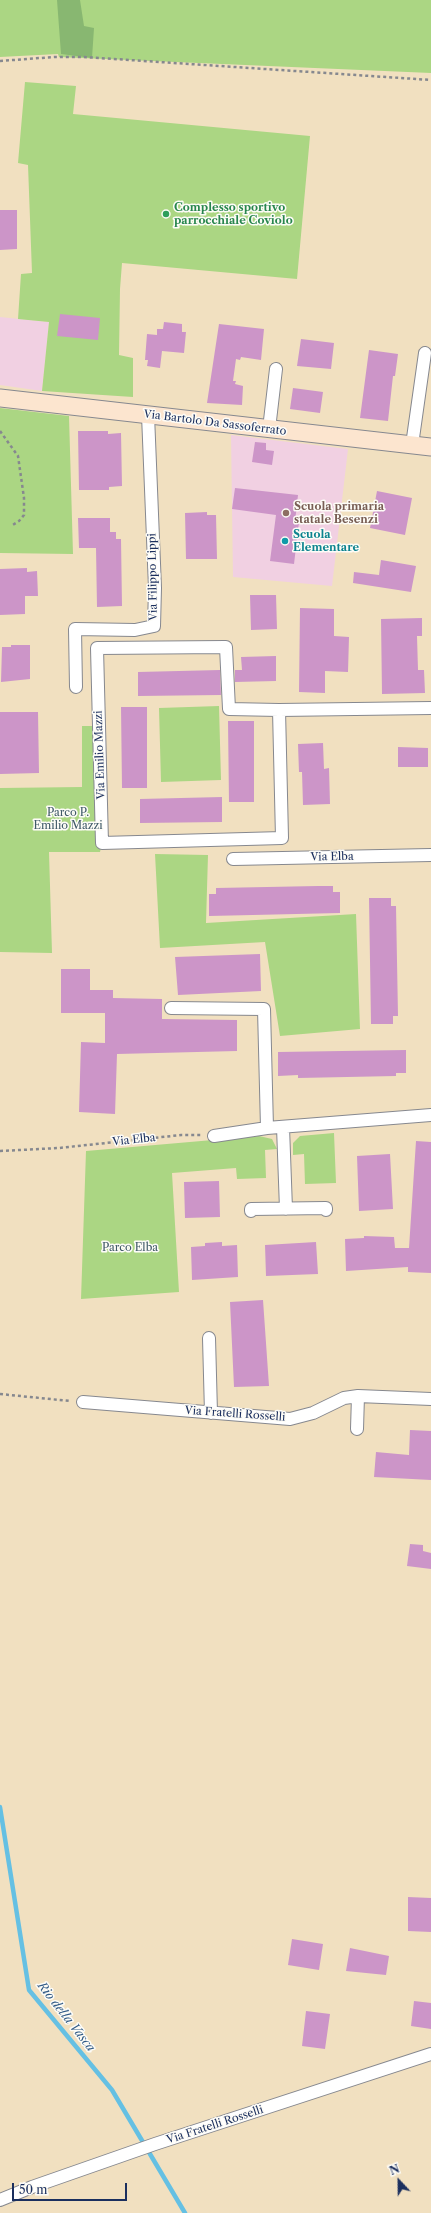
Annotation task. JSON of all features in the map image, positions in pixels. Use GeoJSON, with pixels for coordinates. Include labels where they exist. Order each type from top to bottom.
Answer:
{"type":"FeatureCollection","features":[{"type":"Feature","properties":{"kind":"street"},"geometry":{"type":"LineString","coordinates":[[412,445],[425,353]]}},
{"type":"Feature","properties":{"kind":"street"},"geometry":{"type":"LineString","coordinates":[[268,430],[276,368]]}},
{"type":"Feature","properties":{"kind":"street","name":"Via Bartolo Da Sassoferrato"},"geometry":{"type":"LineString","coordinates":[[0,398],[268,430],[431,447]]}},
{"type":"Feature","properties":{"kind":"street","name":"Via Filippo Lippi"},"geometry":{"type":"LineString","coordinates":[[76,687],[75,629],[135,630],[154,626],[155,588],[148,415]]}},
{"type":"Feature","properties":{"kind":"street","name":"Via Emilio Mazzi"},"geometry":{"type":"LineString","coordinates":[[279,710],[282,838],[102,843],[97,648],[226,647],[229,709],[279,710],[431,708]]}},
{"type":"Feature","properties":{"kind":"street","name":"Via Elba"},"geometry":{"type":"LineString","coordinates":[[233,859],[431,854]]}},
{"type":"Feature","properties":{"kind":"street"},"geometry":{"type":"LineString","coordinates":[[172,1008],[264,1008],[267,1128]]}},
{"type":"Feature","properties":{"kind":"street"},"geometry":{"type":"LineString","coordinates":[[214,1136],[267,1128],[431,1115]]}},
{"type":"Feature","properties":{"kind":"street"},"geometry":{"type":"LineString","coordinates":[[283,1127],[286,1208]]}},
{"type":"Feature","properties":{"kind":"street"},"geometry":{"type":"LineString","coordinates":[[251,1211],[251,1209],[286,1208],[326,1208],[326,1210]]}},
{"type":"Feature","properties":{"kind":"street"},"geometry":{"type":"LineString","coordinates":[[209,1338],[211,1413]]}},
{"type":"Feature","properties":{"kind":"street"},"geometry":{"type":"LineString","coordinates":[[356,1429],[358,1396]]}},
{"type":"Feature","properties":{"kind":"street","name":"Via Fratelli Rosselli"},"geometry":{"type":"LineString","coordinates":[[83,1402],[290,1418],[314,1413],[344,1398],[358,1396],[431,1399]]}},
{"type":"Feature","properties":{"kind":"street","name":"Via Fratelli Rosselli"},"geometry":{"type":"LineString","coordinates":[[0,2200],[32,2187],[155,2144],[431,2054]]}},
{"type":"Feature","properties":{"kind":"path"},"geometry":{"type":"LineString","coordinates":[[0,61],[54,57],[84,57],[431,80]]}},
{"type":"Feature","properties":{"kind":"path"},"geometry":{"type":"LineString","coordinates":[[0,431],[18,456],[24,498],[24,515],[19,521],[11,526]]}},
{"type":"Feature","properties":{"kind":"path","name":"Via Elba"},"geometry":{"type":"LineString","coordinates":[[0,1151],[59,1148],[181,1135],[214,1136]]}},
{"type":"Feature","properties":{"kind":"path"},"geometry":{"type":"LineString","coordinates":[[0,1394],[83,1402]]}},
{"type":"Feature","properties":{"kind":"shaded area"},"geometry":{"type":"Polygon","coordinates":[[[0,317],[49,322],[42,391],[0,385],[0,317]]]}},
{"type":"Feature","properties":{"kind":"shaded area","name":"Scuola primaria statale Besenzi"},"geometry":{"type":"Polygon","coordinates":[[[231,435],[348,449],[332,586],[233,577],[231,435]]]}},
{"type":"Feature","properties":{"kind":"green space"},"geometry":{"type":"Polygon","coordinates":[[[0,0],[431,0],[431,73],[59,57],[58,54],[0,57],[0,0]]]}},
{"type":"Feature","properties":{"kind":"green space"},"geometry":{"type":"Polygon","coordinates":[[[57,0],[80,0],[84,26],[94,28],[92,58],[61,54],[57,0]]]}},
{"type":"Feature","properties":{"kind":"green space","name":"Complesso sportivo parrocchiale Coviolo"},"geometry":{"type":"Polygon","coordinates":[[[25,82],[76,86],[73,114],[310,136],[297,279],[122,263],[119,355],[133,358],[133,397],[42,391],[49,322],[18,319],[21,274],[32,273],[28,165],[18,163],[25,82]]]}},
{"type":"Feature","properties":{"kind":"green space"},"geometry":{"type":"Polygon","coordinates":[[[0,408],[69,416],[73,554],[0,553],[0,408]]]}},
{"type":"Feature","properties":{"kind":"green space"},"geometry":{"type":"Polygon","coordinates":[[[219,706],[221,780],[161,782],[159,708],[219,706]]]}},
{"type":"Feature","properties":{"kind":"green space","name":"Parco P. Emilio Mazzi"},"geometry":{"type":"Polygon","coordinates":[[[82,726],[99,726],[102,843],[100,852],[49,852],[52,953],[0,952],[0,788],[82,787],[82,726]]]}},
{"type":"Feature","properties":{"kind":"green space"},"geometry":{"type":"Polygon","coordinates":[[[155,854],[208,855],[206,923],[356,914],[360,1029],[280,1036],[265,942],[160,948],[155,854]]]}},
{"type":"Feature","properties":{"kind":"green space"},"geometry":{"type":"Polygon","coordinates":[[[334,1133],[336,1183],[305,1184],[304,1154],[293,1155],[293,1143],[300,1136],[334,1133]]]}},
{"type":"Feature","properties":{"kind":"green space","name":"Parco Elba"},"geometry":{"type":"Polygon","coordinates":[[[259,1136],[272,1139],[277,1149],[265,1150],[266,1178],[237,1179],[236,1168],[172,1173],[179,1292],[81,1299],[86,1151],[259,1136]]]}},
{"type":"Feature","properties":{"kind":"building"},"geometry":{"type":"Polygon","coordinates":[[[0,210],[17,210],[17,249],[0,250],[0,210]]]}},
{"type":"Feature","properties":{"kind":"building"},"geometry":{"type":"Polygon","coordinates":[[[60,314],[100,318],[98,340],[57,336],[60,314]]]}},
{"type":"Feature","properties":{"kind":"building"},"geometry":{"type":"Polygon","coordinates":[[[164,322],[182,324],[182,332],[186,332],[184,353],[162,351],[160,368],[147,366],[148,360],[145,360],[147,334],[157,335],[157,329],[163,329],[164,322]]]}},
{"type":"Feature","properties":{"kind":"building"},"geometry":{"type":"Polygon","coordinates":[[[219,324],[264,329],[261,360],[241,357],[240,360],[236,359],[233,381],[236,381],[235,384],[243,386],[242,405],[207,403],[219,324]]]}},
{"type":"Feature","properties":{"kind":"building"},"geometry":{"type":"Polygon","coordinates":[[[301,339],[334,343],[331,369],[297,366],[301,339]]]}},
{"type":"Feature","properties":{"kind":"building"},"geometry":{"type":"Polygon","coordinates":[[[369,350],[398,354],[395,376],[393,376],[388,421],[360,418],[369,350]]]}},
{"type":"Feature","properties":{"kind":"building"},"geometry":{"type":"Polygon","coordinates":[[[293,388],[323,392],[320,413],[290,409],[293,388]]]}},
{"type":"Feature","properties":{"kind":"building"},"geometry":{"type":"Polygon","coordinates":[[[78,431],[108,431],[108,434],[121,433],[122,486],[109,487],[109,490],[79,490],[78,431]]]}},
{"type":"Feature","properties":{"kind":"building"},"geometry":{"type":"Polygon","coordinates":[[[255,442],[266,443],[266,450],[274,451],[272,465],[252,462],[255,442]]]}},
{"type":"Feature","properties":{"kind":"building","name":"Scuola Elementare"},"geometry":{"type":"Polygon","coordinates":[[[235,488],[298,495],[295,522],[299,522],[294,564],[270,561],[276,515],[232,509],[235,488]]]}},
{"type":"Feature","properties":{"kind":"building"},"geometry":{"type":"Polygon","coordinates":[[[377,491],[412,498],[405,535],[370,528],[377,491]]]}},
{"type":"Feature","properties":{"kind":"building"},"geometry":{"type":"Polygon","coordinates":[[[207,512],[207,515],[216,515],[217,559],[186,559],[185,513],[207,512]]]}},
{"type":"Feature","properties":{"kind":"building"},"geometry":{"type":"Polygon","coordinates":[[[78,518],[110,518],[110,532],[116,532],[116,539],[121,539],[122,606],[97,607],[96,548],[79,548],[78,518]]]}},
{"type":"Feature","properties":{"kind":"building"},"geometry":{"type":"Polygon","coordinates":[[[381,560],[416,566],[411,592],[353,583],[354,572],[379,575],[381,560]]]}},
{"type":"Feature","properties":{"kind":"building"},"geometry":{"type":"Polygon","coordinates":[[[27,568],[27,572],[37,571],[38,596],[25,596],[25,614],[0,615],[0,569],[27,568]]]}},
{"type":"Feature","properties":{"kind":"building"},"geometry":{"type":"Polygon","coordinates":[[[250,595],[276,595],[277,629],[251,630],[250,595]]]}},
{"type":"Feature","properties":{"kind":"building"},"geometry":{"type":"Polygon","coordinates":[[[300,608],[334,609],[334,636],[349,637],[348,672],[325,671],[325,693],[299,692],[300,608]]]}},
{"type":"Feature","properties":{"kind":"building"},"geometry":{"type":"Polygon","coordinates":[[[422,618],[422,636],[417,636],[418,670],[424,670],[425,693],[382,694],[381,619],[422,618]]]}},
{"type":"Feature","properties":{"kind":"building"},"geometry":{"type":"Polygon","coordinates":[[[11,645],[30,645],[30,679],[1,682],[2,647],[11,647],[11,645]]]}},
{"type":"Feature","properties":{"kind":"building"},"geometry":{"type":"Polygon","coordinates":[[[276,656],[276,681],[235,682],[235,670],[242,670],[241,657],[276,656]]]}},
{"type":"Feature","properties":{"kind":"building"},"geometry":{"type":"Polygon","coordinates":[[[220,670],[221,695],[138,696],[138,672],[220,670]]]}},
{"type":"Feature","properties":{"kind":"building"},"geometry":{"type":"Polygon","coordinates":[[[121,707],[147,707],[147,788],[122,788],[121,707]]]}},
{"type":"Feature","properties":{"kind":"building"},"geometry":{"type":"Polygon","coordinates":[[[0,712],[38,712],[39,773],[0,774],[0,712]]]}},
{"type":"Feature","properties":{"kind":"building"},"geometry":{"type":"Polygon","coordinates":[[[228,721],[254,721],[254,802],[229,802],[228,721]]]}},
{"type":"Feature","properties":{"kind":"building"},"geometry":{"type":"Polygon","coordinates":[[[323,743],[324,769],[329,768],[330,804],[303,805],[302,772],[299,772],[298,744],[323,743]]]}},
{"type":"Feature","properties":{"kind":"building"},"geometry":{"type":"Polygon","coordinates":[[[398,747],[428,748],[428,767],[398,767],[398,747]]]}},
{"type":"Feature","properties":{"kind":"building"},"geometry":{"type":"Polygon","coordinates":[[[222,797],[222,822],[140,823],[140,799],[222,797]]]}},
{"type":"Feature","properties":{"kind":"building"},"geometry":{"type":"Polygon","coordinates":[[[333,886],[333,892],[340,892],[340,913],[209,916],[209,894],[216,894],[216,888],[333,886]]]}},
{"type":"Feature","properties":{"kind":"building"},"geometry":{"type":"Polygon","coordinates":[[[369,898],[391,898],[391,906],[396,906],[398,1016],[393,1016],[393,1024],[371,1024],[369,898]]]}},
{"type":"Feature","properties":{"kind":"building"},"geometry":{"type":"Polygon","coordinates":[[[260,954],[261,991],[178,995],[175,957],[260,954]]]}},
{"type":"Feature","properties":{"kind":"building"},"geometry":{"type":"Polygon","coordinates":[[[61,969],[90,969],[90,990],[113,990],[113,998],[162,999],[162,1019],[237,1020],[237,1051],[117,1054],[115,1114],[79,1112],[81,1042],[105,1043],[105,1013],[61,1013],[61,969]]]}},
{"type":"Feature","properties":{"kind":"building"},"geometry":{"type":"Polygon","coordinates":[[[406,1050],[406,1073],[396,1073],[396,1076],[298,1078],[298,1075],[278,1076],[278,1052],[406,1050]]]}},
{"type":"Feature","properties":{"kind":"building"},"geometry":{"type":"Polygon","coordinates":[[[416,1141],[431,1142],[431,1273],[408,1272],[408,1267],[346,1271],[345,1239],[364,1238],[364,1236],[394,1237],[395,1248],[409,1248],[416,1141]]]}},
{"type":"Feature","properties":{"kind":"building"},"geometry":{"type":"Polygon","coordinates":[[[390,1154],[393,1209],[359,1211],[357,1156],[390,1154]]]}},
{"type":"Feature","properties":{"kind":"building"},"geometry":{"type":"Polygon","coordinates":[[[219,1181],[220,1217],[185,1218],[184,1182],[219,1181]]]}},
{"type":"Feature","properties":{"kind":"building"},"geometry":{"type":"Polygon","coordinates":[[[222,1242],[222,1246],[237,1245],[238,1277],[192,1280],[191,1247],[205,1246],[205,1243],[222,1242]]]}},
{"type":"Feature","properties":{"kind":"building"},"geometry":{"type":"Polygon","coordinates":[[[316,1242],[318,1274],[266,1276],[265,1245],[316,1242]]]}},
{"type":"Feature","properties":{"kind":"building"},"geometry":{"type":"Polygon","coordinates":[[[263,1300],[269,1386],[234,1387],[230,1302],[263,1300]]]}},
{"type":"Feature","properties":{"kind":"building"},"geometry":{"type":"Polygon","coordinates":[[[410,1430],[431,1431],[431,1480],[374,1477],[376,1452],[409,1455],[410,1430]]]}},
{"type":"Feature","properties":{"kind":"building"},"geometry":{"type":"Polygon","coordinates":[[[410,1544],[423,1545],[423,1551],[431,1553],[431,1569],[407,1566],[410,1544]]]}},
{"type":"Feature","properties":{"kind":"building"},"geometry":{"type":"Polygon","coordinates":[[[408,1897],[431,1898],[431,1932],[408,1931],[408,1897]]]}},
{"type":"Feature","properties":{"kind":"building"},"geometry":{"type":"Polygon","coordinates":[[[292,1939],[323,1944],[319,1970],[288,1965],[292,1939]]]}},
{"type":"Feature","properties":{"kind":"building"},"geometry":{"type":"Polygon","coordinates":[[[350,1948],[389,1956],[386,1975],[346,1971],[350,1948]]]}},
{"type":"Feature","properties":{"kind":"building"},"geometry":{"type":"Polygon","coordinates":[[[414,2001],[431,2003],[431,2029],[411,2026],[414,2001]]]}},
{"type":"Feature","properties":{"kind":"building"},"geometry":{"type":"Polygon","coordinates":[[[306,2011],[330,2014],[325,2049],[302,2046],[306,2011]]]}},
{"type":"Feature","properties":{"kind":"waterway","name":"Rio della Vasca"},"geometry":{"type":"LineString","coordinates":[[0,1807],[29,1990],[112,2090],[185,2213]]}},
{"type":"Feature","properties":{"kind":"place","name":"Complesso sportivo parrocchiale Coviolo"},"geometry":{"type":"Point","coordinates":[166,214]}},
{"type":"Feature","properties":{"kind":"place","name":"Scuola primaria statale Besenzi"},"geometry":{"type":"Point","coordinates":[286,513]}},
{"type":"Feature","properties":{"kind":"place","name":"Scuola Elementare"},"geometry":{"type":"Point","coordinates":[285,541]}}]}
